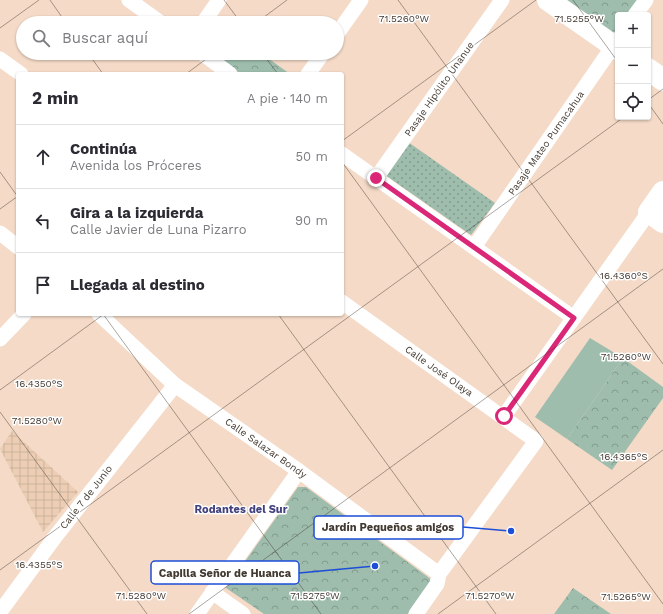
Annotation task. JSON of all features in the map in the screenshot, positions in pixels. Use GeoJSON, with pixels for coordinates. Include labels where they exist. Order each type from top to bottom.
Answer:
{"type":"FeatureCollection","features":[{"type":"Feature","properties":{"kind":"street"},"geometry":{"type":"LineString","coordinates":[[129,0],[151,16]]}},
{"type":"Feature","properties":{"kind":"street"},"geometry":{"type":"LineString","coordinates":[[208,16],[219,0]]}},
{"type":"Feature","properties":{"kind":"street"},"geometry":{"type":"LineString","coordinates":[[344,24],[361,0]]}},
{"type":"Feature","properties":{"kind":"street","name":"Pasaje Hipólito Unanue"},"geometry":{"type":"LineString","coordinates":[[376,178],[502,0]]}},
{"type":"Feature","properties":{"kind":"street"},"geometry":{"type":"LineString","coordinates":[[548,0],[615,43]]}},
{"type":"Feature","properties":{"kind":"street"},"geometry":{"type":"LineString","coordinates":[[637,12],[646,0]]}},
{"type":"Feature","properties":{"kind":"street","name":"Pasaje Mateo Pumacahua"},"geometry":{"type":"LineString","coordinates":[[474,247],[615,45]]}},
{"type":"Feature","properties":{"kind":"street"},"geometry":{"type":"LineString","coordinates":[[0,59],[18,72]]}},
{"type":"Feature","properties":{"kind":"street"},"geometry":{"type":"LineString","coordinates":[[211,60],[227,72]]}},
{"type":"Feature","properties":{"kind":"street"},"geometry":{"type":"LineString","coordinates":[[309,72],[318,60]]}},
{"type":"Feature","properties":{"kind":"street"},"geometry":{"type":"LineString","coordinates":[[651,71],[663,80]]}},
{"type":"Feature","properties":{"kind":"street"},"geometry":{"type":"LineString","coordinates":[[344,155],[574,318]]}},
{"type":"Feature","properties":{"kind":"street"},"geometry":{"type":"LineString","coordinates":[[504,416],[574,318],[656,217],[663,192]]}},
{"type":"Feature","properties":{"kind":"street"},"geometry":{"type":"LineString","coordinates":[[0,233],[16,245]]}},
{"type":"Feature","properties":{"kind":"street","name":"Calle José Olaya"},"geometry":{"type":"LineString","coordinates":[[344,303],[504,416],[536,441],[439,574]]}},
{"type":"Feature","properties":{"kind":"street"},"geometry":{"type":"LineString","coordinates":[[0,339],[22,316]]}},
{"type":"Feature","properties":{"kind":"street","name":"Calle Salazar Bondy"},"geometry":{"type":"LineString","coordinates":[[101,316],[175,385],[299,471],[439,574]]}},
{"type":"Feature","properties":{"kind":"street","name":"Calle 7 de Junio"},"geometry":{"type":"LineString","coordinates":[[0,612],[55,537],[175,385]]}},
{"type":"Feature","properties":{"kind":"street"},"geometry":{"type":"LineString","coordinates":[[197,614],[299,471]]}},
{"type":"Feature","properties":{"kind":"street"},"geometry":{"type":"LineString","coordinates":[[416,614],[437,584],[439,574]]}},
{"type":"Feature","properties":{"kind":"street"},"geometry":{"type":"LineString","coordinates":[[212,592],[243,614]]}},
{"type":"Feature","properties":{"kind":"shaded area"},"geometry":{"type":"Polygon","coordinates":[[[12,431],[78,492],[43,532],[0,449],[12,431]]]}},
{"type":"Feature","properties":{"kind":"green space"},"geometry":{"type":"Polygon","coordinates":[[[562,0],[639,0],[630,12],[615,12],[615,33],[613,36],[562,0]]]}},
{"type":"Feature","properties":{"kind":"green space"},"geometry":{"type":"Polygon","coordinates":[[[222,60],[271,60],[287,72],[238,72],[222,60]]]}},
{"type":"Feature","properties":{"kind":"green space"},"geometry":{"type":"Polygon","coordinates":[[[408,142],[495,203],[471,235],[385,175],[408,142]]]}},
{"type":"Feature","properties":{"kind":"green space"},"geometry":{"type":"Polygon","coordinates":[[[590,338],[623,358],[567,439],[535,417],[590,338]]]}},
{"type":"Feature","properties":{"kind":"green space"},"geometry":{"type":"Polygon","coordinates":[[[623,358],[663,387],[663,398],[612,470],[567,439],[623,358]]]}},
{"type":"Feature","properties":{"kind":"green space"},"geometry":{"type":"Polygon","coordinates":[[[298,487],[306,487],[432,580],[408,614],[264,614],[226,588],[298,487]]]}},
{"type":"Feature","properties":{"kind":"green space"},"geometry":{"type":"Polygon","coordinates":[[[573,588],[611,614],[554,614],[573,588]]]}},
{"type":"Feature","properties":{"kind":"place","name":"Jardín Pequeños amigos"},"geometry":{"type":"Point","coordinates":[511,531]}},
{"type":"Feature","properties":{"kind":"place","name":"Capilla Señor de Huanca"},"geometry":{"type":"Point","coordinates":[375,566]}},
{"type":"Feature","properties":{"kind":"district","name":"Rodantes del Sur"},"geometry":{"type":"Point","coordinates":[241,509]}},
{"type":"Feature","properties":{"kind":"route"},"geometry":{"type":"LineString","coordinates":[[376,178],[574,318],[504,416]]}}]}
